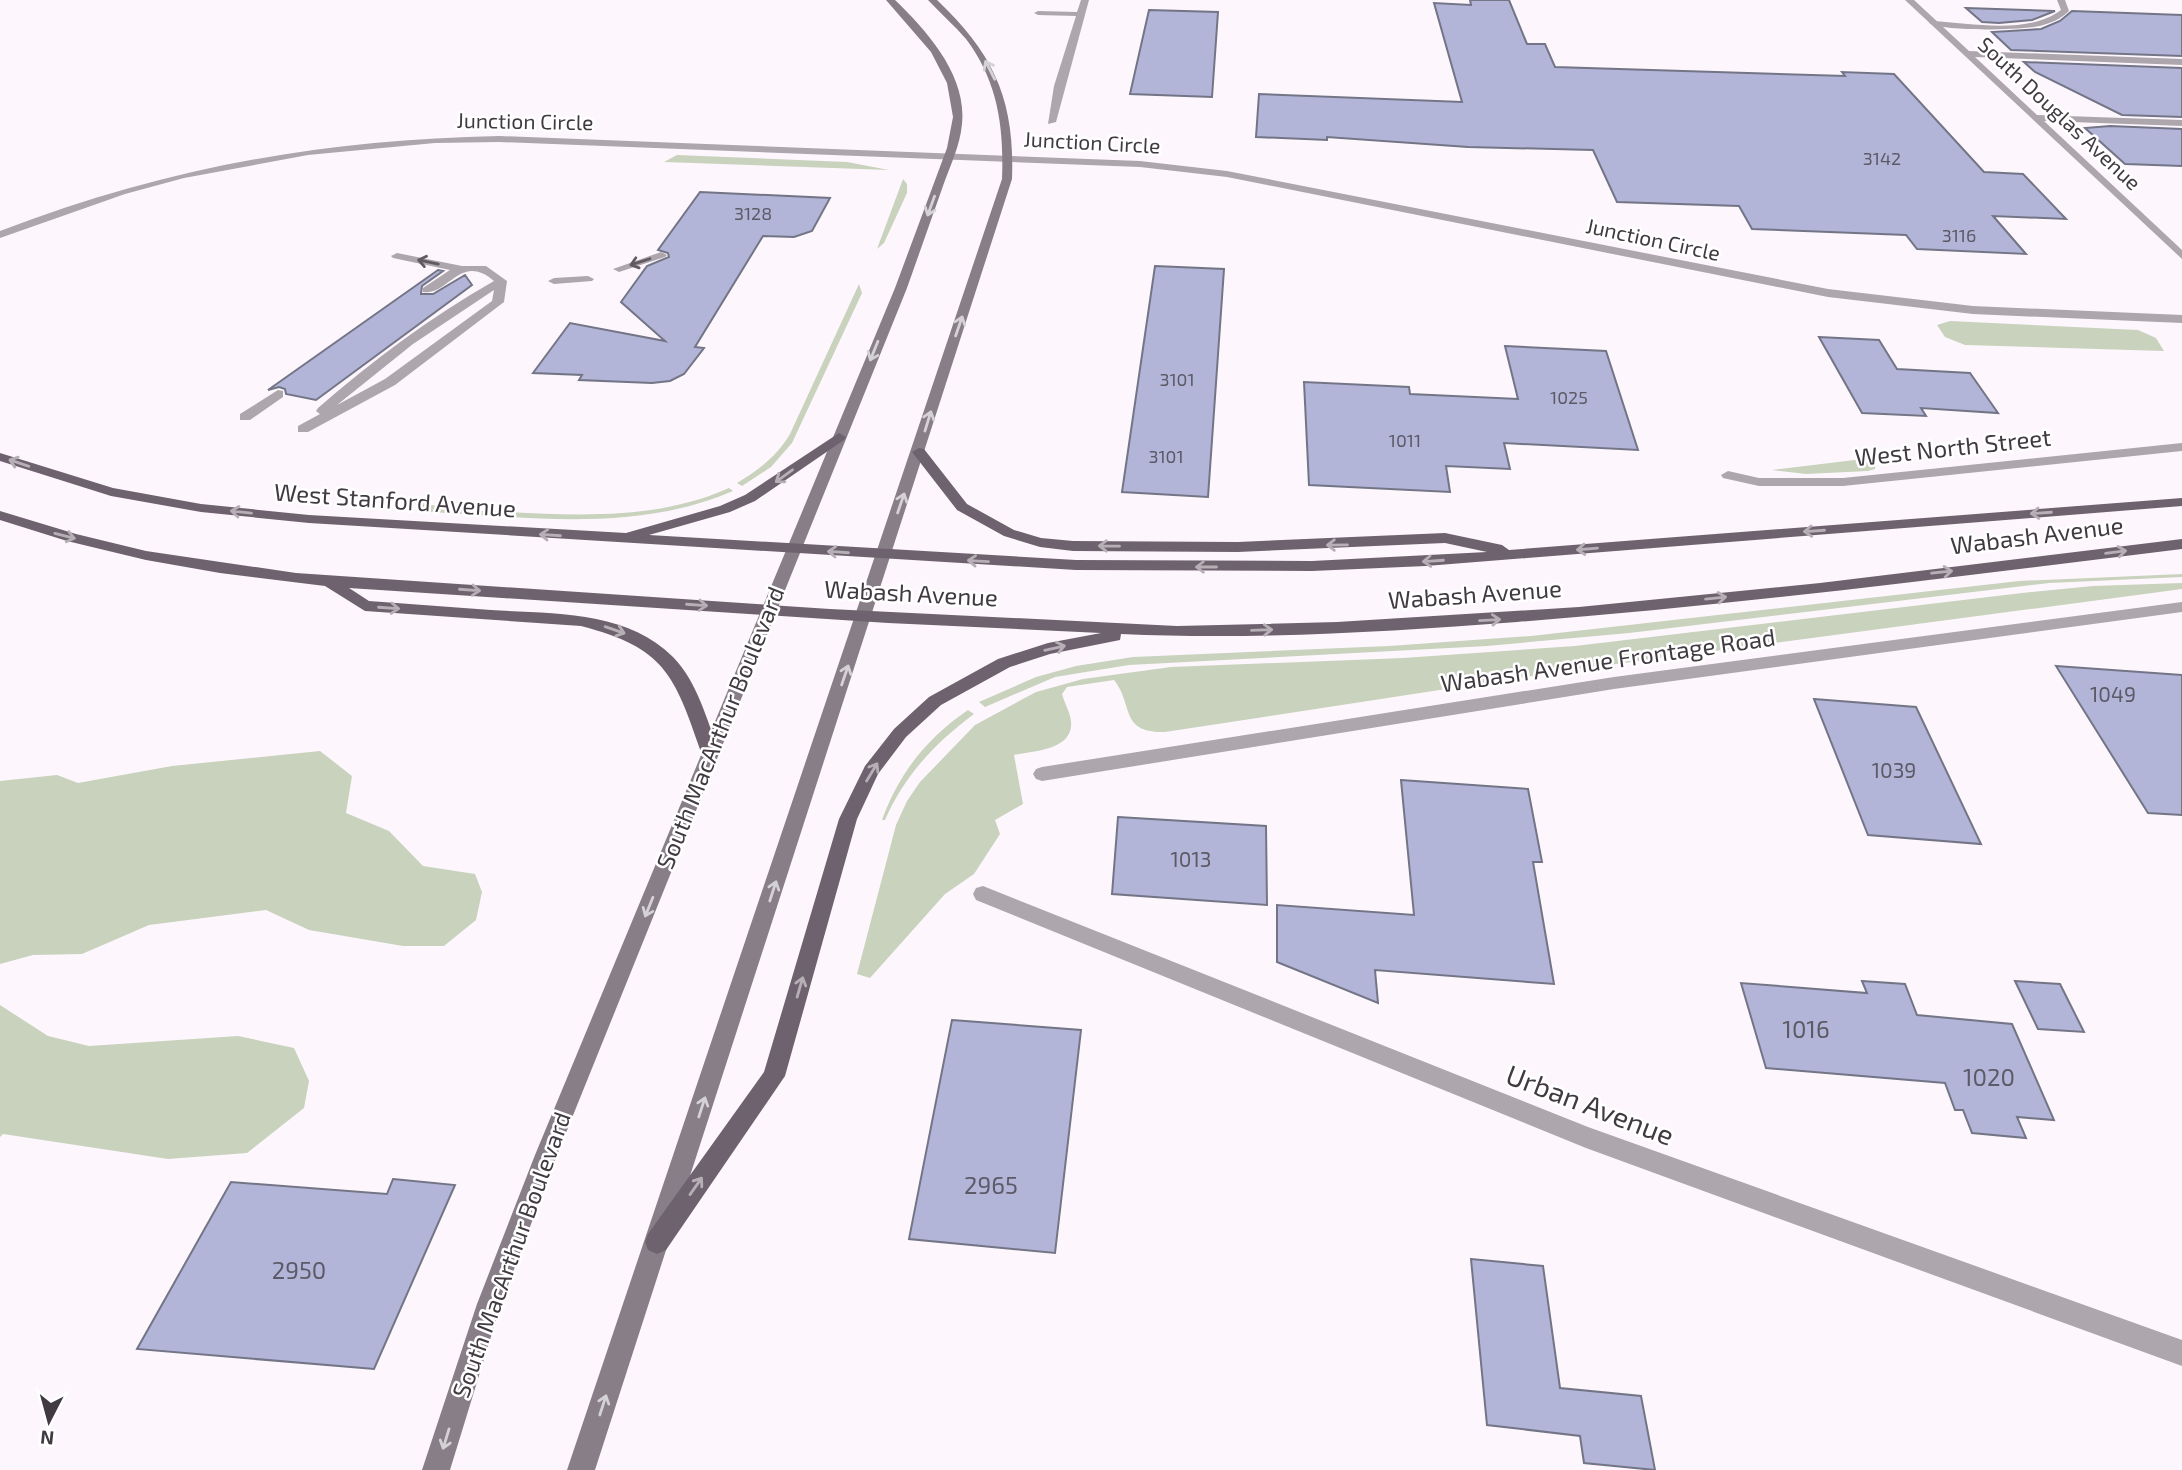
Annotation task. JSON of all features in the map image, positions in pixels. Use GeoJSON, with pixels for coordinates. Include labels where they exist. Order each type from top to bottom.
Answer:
{"type":"FeatureCollection","features":[{"type":"Feature","properties":{"kind":"main road","name":"South MacArthur Boulevard"},"geometry":{"type":"LineString","coordinates":[[436,1470],[489,1304],[710,752],[901,288],[949,156],[957,128],[955,93],[944,66],[930,43],[910,18],[890,0]]}},
{"type":"Feature","properties":{"kind":"main road"},"geometry":{"type":"LineString","coordinates":[[581,1470],[1003,194],[1009,158],[1007,124],[990,69],[961,27],[932,0]]}},
{"type":"Feature","properties":{"kind":"main road"},"geometry":{"type":"LineString","coordinates":[[618,539],[725,509],[750,498],[839,437]]}},
{"type":"Feature","properties":{"kind":"main road"},"geometry":{"type":"LineString","coordinates":[[919,452],[962,507],[1009,533],[1040,542],[1087,546],[1224,547],[1354,544],[1445,538],[1526,555]]}},
{"type":"Feature","properties":{"kind":"main road","name":"West Stanford Avenue"},"geometry":{"type":"LineString","coordinates":[[0,457],[111,492],[201,508],[309,519],[793,549]]}},
{"type":"Feature","properties":{"kind":"main road","name":"Wabash Avenue"},"geometry":{"type":"LineString","coordinates":[[793,549],[1076,565],[1312,566],[1526,555],[2182,502]]}},
{"type":"Feature","properties":{"kind":"main road"},"geometry":{"type":"LineString","coordinates":[[0,515],[42,530],[116,548],[208,566],[329,581],[768,610]]}},
{"type":"Feature","properties":{"kind":"main road","name":"Wabash Avenue"},"geometry":{"type":"LineString","coordinates":[[768,610],[1194,631],[1372,627],[1538,617],[2182,544]]}},
{"type":"Feature","properties":{"kind":"main road"},"geometry":{"type":"LineString","coordinates":[[329,581],[365,606],[581,621],[615,628],[660,651],[676,669],[688,690],[710,752]]}},
{"type":"Feature","properties":{"kind":"main road"},"geometry":{"type":"LineString","coordinates":[[657,1241],[774,1076],[848,819],[871,771],[900,733],[935,701],[1004,663],[1048,649],[1111,636],[1194,631]]}},
{"type":"Feature","properties":{"kind":"street"},"geometry":{"type":"LineString","coordinates":[[1051,122],[1085,0]]}},
{"type":"Feature","properties":{"kind":"street","name":"South Douglas Avenue"},"geometry":{"type":"LineString","coordinates":[[1909,0],[2182,256]]}},
{"type":"Feature","properties":{"kind":"street"},"geometry":{"type":"LineString","coordinates":[[1933,23],[2043,23],[2055,20],[2065,11],[2061,0]]}},
{"type":"Feature","properties":{"kind":"street"},"geometry":{"type":"LineString","coordinates":[[1038,13],[1080,14]]}},
{"type":"Feature","properties":{"kind":"street"},"geometry":{"type":"LineString","coordinates":[[1967,54],[2182,62]]}},
{"type":"Feature","properties":{"kind":"street"},"geometry":{"type":"LineString","coordinates":[[2034,118],[2182,122]]}},
{"type":"Feature","properties":{"kind":"street","name":"Junction Circle"},"geometry":{"type":"LineString","coordinates":[[0,235],[75,206],[159,181],[250,161],[359,145],[435,139],[499,139],[1009,158],[1140,164],[1227,174],[1828,293],[1973,310],[2182,319]]}},
{"type":"Feature","properties":{"kind":"street"},"geometry":{"type":"LineString","coordinates":[[619,269],[661,255]]}},
{"type":"Feature","properties":{"kind":"street"},"geometry":{"type":"LineString","coordinates":[[397,256],[492,272],[501,281]]}},
{"type":"Feature","properties":{"kind":"street"},"geometry":{"type":"LineString","coordinates":[[427,290],[458,268]]}},
{"type":"Feature","properties":{"kind":"street"},"geometry":{"type":"LineString","coordinates":[[554,281],[588,279]]}},
{"type":"Feature","properties":{"kind":"street"},"geometry":{"type":"LineString","coordinates":[[501,281],[498,302],[390,382],[303,429],[360,377],[474,296],[501,281]]}},
{"type":"Feature","properties":{"kind":"street"},"geometry":{"type":"LineString","coordinates":[[245,417],[278,394]]}},
{"type":"Feature","properties":{"kind":"street","name":"West North Street"},"geometry":{"type":"LineString","coordinates":[[1728,475],[1759,482],[1843,482],[2182,447]]}},
{"type":"Feature","properties":{"kind":"street","name":"Wabash Avenue Frontage Road"},"geometry":{"type":"LineString","coordinates":[[1042,774],[1614,683],[2182,607]]}},
{"type":"Feature","properties":{"kind":"street","name":"Urban Avenue"},"geometry":{"type":"LineString","coordinates":[[983,894],[1586,1137],[2182,1353]]}},
{"type":"Feature","properties":{"kind":"green space"},"geometry":{"type":"Polygon","coordinates":[[[677,155],[847,162],[889,170],[664,162],[677,155]]]}},
{"type":"Feature","properties":{"kind":"green space"},"geometry":{"type":"Polygon","coordinates":[[[903,179],[907,184],[907,193],[884,243],[877,249],[903,179]]]}},
{"type":"Feature","properties":{"kind":"green space"},"geometry":{"type":"Polygon","coordinates":[[[859,284],[862,293],[792,443],[771,467],[742,486],[737,483],[767,462],[790,434],[859,284]]]}},
{"type":"Feature","properties":{"kind":"green space"},"geometry":{"type":"Polygon","coordinates":[[[1950,321],[2138,330],[2156,338],[2164,351],[1965,345],[1945,337],[1937,325],[1950,321]]]}},
{"type":"Feature","properties":{"kind":"green space"},"geometry":{"type":"Polygon","coordinates":[[[1871,458],[1876,463],[1875,469],[1868,471],[1806,474],[1772,470],[1871,458]]]}},
{"type":"Feature","properties":{"kind":"green space"},"geometry":{"type":"Polygon","coordinates":[[[729,488],[733,491],[697,504],[660,512],[584,519],[431,512],[422,509],[413,501],[460,510],[621,513],[676,505],[729,488]]]}},
{"type":"Feature","properties":{"kind":"green space"},"geometry":{"type":"Polygon","coordinates":[[[2182,574],[2182,577],[2049,583],[1629,633],[1487,646],[1129,665],[1055,677],[985,707],[979,702],[1036,677],[1076,666],[1133,657],[1389,646],[1531,636],[2019,581],[2182,574]]]}},
{"type":"Feature","properties":{"kind":"green space"},"geometry":{"type":"Polygon","coordinates":[[[2182,583],[2182,589],[1571,670],[1165,732],[1150,731],[1134,723],[1114,680],[1067,687],[1062,694],[1071,721],[1070,731],[1066,738],[1051,747],[1014,755],[1023,804],[995,820],[1000,834],[974,874],[945,894],[870,978],[857,974],[896,825],[907,801],[920,782],[975,725],[1036,692],[1083,679],[1171,667],[1403,658],[1575,646],[2022,593],[2093,586],[2182,583]]]}},
{"type":"Feature","properties":{"kind":"green space"},"geometry":{"type":"Polygon","coordinates":[[[968,710],[974,714],[922,761],[901,789],[885,820],[882,820],[897,787],[916,758],[940,732],[968,710]]]}},
{"type":"Feature","properties":{"kind":"green space"},"geometry":{"type":"Polygon","coordinates":[[[320,751],[352,776],[346,813],[389,831],[423,866],[475,874],[482,892],[476,920],[444,946],[403,946],[309,930],[266,910],[149,925],[82,954],[33,955],[0,964],[0,781],[57,775],[78,783],[172,766],[320,751]]]}},
{"type":"Feature","properties":{"kind":"green space"},"geometry":{"type":"Polygon","coordinates":[[[0,1005],[48,1036],[89,1046],[238,1036],[294,1048],[309,1081],[304,1108],[247,1153],[168,1159],[3,1134],[0,1137],[0,1005]]]}},
{"type":"Feature","properties":{"kind":"building"},"geometry":{"type":"Polygon","coordinates":[[[1470,0],[1509,0],[1527,44],[1545,44],[1555,67],[1845,76],[1842,72],[1894,74],[1984,172],[2023,174],[2066,219],[1993,216],[2026,254],[1917,249],[1906,235],[1752,229],[1739,206],[1617,202],[1593,150],[1468,147],[1327,137],[1327,140],[1256,137],[1259,94],[1462,102],[1434,3],[1471,5],[1470,0]]]}},
{"type":"Feature","properties":{"kind":"building"},"geometry":{"type":"Polygon","coordinates":[[[1966,8],[2055,11],[2032,20],[1999,23],[1982,22],[1966,8]]]}},
{"type":"Feature","properties":{"kind":"building"},"geometry":{"type":"Polygon","coordinates":[[[1149,10],[1218,12],[1212,97],[1130,94],[1149,10]]]}},
{"type":"Feature","properties":{"kind":"building"},"geometry":{"type":"Polygon","coordinates":[[[2072,11],[2182,15],[2182,56],[2011,50],[1992,32],[2041,29],[2060,21],[2072,11]]]}},
{"type":"Feature","properties":{"kind":"building"},"geometry":{"type":"Polygon","coordinates":[[[2024,62],[2182,68],[2182,117],[2122,115],[2035,72],[2024,62]]]}},
{"type":"Feature","properties":{"kind":"building"},"geometry":{"type":"Polygon","coordinates":[[[2110,126],[2182,129],[2182,166],[2125,164],[2085,128],[2110,126]]]}},
{"type":"Feature","properties":{"kind":"building"},"geometry":{"type":"Polygon","coordinates":[[[700,192],[830,198],[812,231],[794,237],[763,236],[695,347],[704,348],[684,374],[670,381],[652,383],[579,380],[582,375],[533,373],[570,323],[665,341],[621,302],[647,266],[669,257],[668,253],[658,250],[700,192]]]}},
{"type":"Feature","properties":{"kind":"building"},"geometry":{"type":"Polygon","coordinates":[[[1155,266],[1224,269],[1208,497],[1122,492],[1155,266]]]}},
{"type":"Feature","properties":{"kind":"building"},"geometry":{"type":"Polygon","coordinates":[[[438,270],[443,271],[422,286],[421,294],[433,294],[465,275],[472,285],[316,400],[286,394],[285,389],[279,387],[268,390],[438,270]]]}},
{"type":"Feature","properties":{"kind":"building"},"geometry":{"type":"Polygon","coordinates":[[[1819,337],[1879,340],[1897,369],[1970,373],[1998,413],[1921,408],[1926,416],[1862,413],[1819,337]]]}},
{"type":"Feature","properties":{"kind":"building"},"geometry":{"type":"Polygon","coordinates":[[[1505,346],[1606,351],[1638,450],[1504,443],[1510,469],[1446,466],[1450,492],[1309,485],[1304,382],[1409,387],[1410,394],[1518,399],[1505,346]]]}},
{"type":"Feature","properties":{"kind":"building"},"geometry":{"type":"Polygon","coordinates":[[[2056,666],[2182,675],[2182,815],[2148,813],[2056,666]]]}},
{"type":"Feature","properties":{"kind":"building"},"geometry":{"type":"Polygon","coordinates":[[[1814,699],[1916,707],[1981,844],[1868,835],[1814,699]]]}},
{"type":"Feature","properties":{"kind":"building"},"geometry":{"type":"Polygon","coordinates":[[[1401,780],[1528,789],[1542,862],[1533,862],[1554,984],[1375,970],[1378,1003],[1277,962],[1277,905],[1414,915],[1401,780]]]}},
{"type":"Feature","properties":{"kind":"building"},"geometry":{"type":"Polygon","coordinates":[[[1118,817],[1266,826],[1267,905],[1112,894],[1118,817]]]}},
{"type":"Feature","properties":{"kind":"building"},"geometry":{"type":"Polygon","coordinates":[[[1862,981],[1905,984],[1917,1015],[2012,1024],[2054,1120],[2017,1117],[2026,1138],[1972,1133],[1963,1110],[1955,1110],[1945,1083],[1766,1068],[1741,983],[1867,993],[1862,981]]]}},
{"type":"Feature","properties":{"kind":"building"},"geometry":{"type":"Polygon","coordinates":[[[2015,981],[2060,984],[2084,1032],[2038,1029],[2015,981]]]}},
{"type":"Feature","properties":{"kind":"building"},"geometry":{"type":"Polygon","coordinates":[[[952,1020],[1081,1030],[1055,1253],[909,1239],[952,1020]]]}},
{"type":"Feature","properties":{"kind":"building"},"geometry":{"type":"Polygon","coordinates":[[[393,1179],[455,1185],[374,1369],[137,1349],[231,1182],[387,1194],[393,1179]]]}},
{"type":"Feature","properties":{"kind":"building"},"geometry":{"type":"Polygon","coordinates":[[[1471,1259],[1543,1266],[1560,1388],[1641,1396],[1655,1470],[1584,1463],[1580,1436],[1487,1425],[1471,1259]]]}}]}
